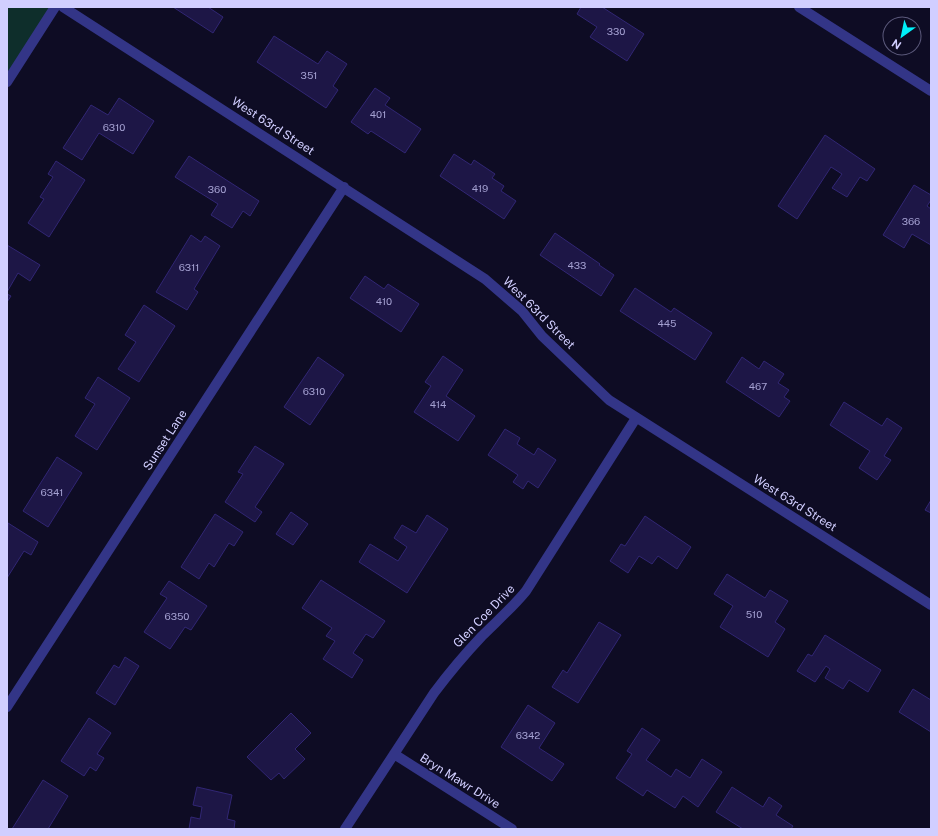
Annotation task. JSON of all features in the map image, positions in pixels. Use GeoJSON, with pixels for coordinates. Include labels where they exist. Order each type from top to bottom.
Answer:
{"type":"FeatureCollection","features":[{"type":"Feature","properties":{"kind":"street"},"geometry":{"type":"LineString","coordinates":[[7,82],[55,7]]}},
{"type":"Feature","properties":{"kind":"street","name":"West 63rd Street"},"geometry":{"type":"LineString","coordinates":[[63,7],[489,282],[522,312],[542,336],[609,400],[931,604]]}},
{"type":"Feature","properties":{"kind":"street"},"geometry":{"type":"LineString","coordinates":[[799,7],[931,91]]}},
{"type":"Feature","properties":{"kind":"street","name":"Sunset Lane"},"geometry":{"type":"LineString","coordinates":[[7,707],[344,187]]}},
{"type":"Feature","properties":{"kind":"street","name":"Glen Coe Drive"},"geometry":{"type":"LineString","coordinates":[[345,829],[449,672],[526,591],[636,418]]}},
{"type":"Feature","properties":{"kind":"street","name":"Bryn Mawr Drive"},"geometry":{"type":"LineString","coordinates":[[394,754],[512,829]]}},
{"type":"Feature","properties":{"kind":"green space"},"geometry":{"type":"Polygon","coordinates":[[[7,7],[55,7],[7,81],[7,7]]]}},
{"type":"Feature","properties":{"kind":"building"},"geometry":{"type":"Polygon","coordinates":[[[173,7],[208,7],[223,17],[213,33],[173,7]]]}},
{"type":"Feature","properties":{"kind":"building"},"geometry":{"type":"Polygon","coordinates":[[[581,7],[602,7],[644,34],[627,61],[590,37],[597,27],[577,14],[581,7]]]}},
{"type":"Feature","properties":{"kind":"building"},"geometry":{"type":"Polygon","coordinates":[[[274,36],[318,64],[327,51],[347,64],[333,86],[338,90],[326,108],[257,62],[274,36]]]}},
{"type":"Feature","properties":{"kind":"building"},"geometry":{"type":"Polygon","coordinates":[[[375,88],[390,98],[385,105],[421,129],[405,153],[371,131],[368,134],[351,122],[375,88]]]}},
{"type":"Feature","properties":{"kind":"building"},"geometry":{"type":"Polygon","coordinates":[[[119,98],[154,121],[133,154],[99,133],[82,160],[63,148],[91,105],[108,115],[119,98]]]}},
{"type":"Feature","properties":{"kind":"building"},"geometry":{"type":"Polygon","coordinates":[[[825,135],[875,169],[867,181],[860,177],[847,197],[832,188],[842,174],[831,167],[797,219],[778,206],[825,135]]]}},
{"type":"Feature","properties":{"kind":"building"},"geometry":{"type":"Polygon","coordinates":[[[454,154],[471,165],[474,160],[495,174],[492,178],[504,186],[501,191],[516,201],[504,219],[440,176],[454,154]]]}},
{"type":"Feature","properties":{"kind":"building"},"geometry":{"type":"Polygon","coordinates":[[[189,156],[259,201],[250,216],[243,211],[232,228],[211,215],[218,204],[175,177],[189,156]]]}},
{"type":"Feature","properties":{"kind":"building"},"geometry":{"type":"Polygon","coordinates":[[[56,161],[85,180],[49,237],[28,223],[44,199],[40,197],[53,177],[48,174],[56,161]]]}},
{"type":"Feature","properties":{"kind":"building"},"geometry":{"type":"Polygon","coordinates":[[[914,185],[931,195],[931,200],[927,206],[931,209],[931,245],[912,234],[904,248],[883,235],[914,185]]]}},
{"type":"Feature","properties":{"kind":"building"},"geometry":{"type":"Polygon","coordinates":[[[555,233],[614,275],[601,296],[540,255],[555,233]]]}},
{"type":"Feature","properties":{"kind":"building"},"geometry":{"type":"Polygon","coordinates":[[[191,235],[201,242],[205,236],[220,246],[194,289],[198,292],[187,310],[156,292],[191,235]]]}},
{"type":"Feature","properties":{"kind":"building"},"geometry":{"type":"Polygon","coordinates":[[[7,245],[40,265],[30,281],[18,273],[7,292],[7,245]]]}},
{"type":"Feature","properties":{"kind":"building"},"geometry":{"type":"Polygon","coordinates":[[[365,276],[384,289],[388,284],[419,304],[401,332],[350,298],[365,276]]]}},
{"type":"Feature","properties":{"kind":"building"},"geometry":{"type":"Polygon","coordinates":[[[635,288],[671,312],[674,308],[712,333],[695,360],[620,311],[635,288]]]}},
{"type":"Feature","properties":{"kind":"building"},"geometry":{"type":"Polygon","coordinates":[[[7,294],[11,296],[7,302],[7,294]]]}},
{"type":"Feature","properties":{"kind":"building"},"geometry":{"type":"Polygon","coordinates":[[[144,305],[175,326],[139,382],[118,369],[136,342],[125,335],[144,305]]]}},
{"type":"Feature","properties":{"kind":"building"},"geometry":{"type":"Polygon","coordinates":[[[443,356],[463,370],[446,396],[475,416],[458,441],[414,412],[431,386],[425,382],[443,356]]]}},
{"type":"Feature","properties":{"kind":"building"},"geometry":{"type":"Polygon","coordinates":[[[318,357],[344,375],[310,425],[284,407],[318,357]]]}},
{"type":"Feature","properties":{"kind":"building"},"geometry":{"type":"Polygon","coordinates":[[[742,357],[759,369],[764,361],[784,374],[778,383],[789,390],[784,397],[790,401],[779,417],[726,382],[742,357]]]}},
{"type":"Feature","properties":{"kind":"building"},"geometry":{"type":"Polygon","coordinates":[[[98,377],[130,398],[97,450],[75,436],[95,404],[85,398],[98,377]]]}},
{"type":"Feature","properties":{"kind":"building"},"geometry":{"type":"Polygon","coordinates":[[[844,402],[882,426],[887,418],[902,428],[884,456],[891,460],[877,480],[859,468],[870,451],[830,425],[844,402]]]}},
{"type":"Feature","properties":{"kind":"building"},"geometry":{"type":"Polygon","coordinates":[[[505,429],[520,438],[517,444],[534,455],[538,448],[556,460],[538,488],[528,481],[523,489],[513,482],[518,475],[488,455],[505,429]]]}},
{"type":"Feature","properties":{"kind":"building"},"geometry":{"type":"Polygon","coordinates":[[[255,446],[284,464],[255,507],[262,512],[255,522],[225,502],[243,474],[238,472],[255,446]]]}},
{"type":"Feature","properties":{"kind":"building"},"geometry":{"type":"Polygon","coordinates":[[[57,457],[82,473],[48,527],[23,511],[57,457]]]}},
{"type":"Feature","properties":{"kind":"building"},"geometry":{"type":"Polygon","coordinates":[[[931,500],[931,513],[925,510],[931,500]]]}},
{"type":"Feature","properties":{"kind":"building"},"geometry":{"type":"Polygon","coordinates":[[[291,512],[308,524],[293,545],[276,534],[291,512]]]}},
{"type":"Feature","properties":{"kind":"building"},"geometry":{"type":"Polygon","coordinates":[[[215,514],[243,532],[234,546],[229,543],[214,567],[209,563],[199,579],[181,567],[215,514]]]}},
{"type":"Feature","properties":{"kind":"building"},"geometry":{"type":"Polygon","coordinates":[[[427,515],[448,529],[407,593],[359,562],[370,544],[398,561],[407,547],[394,538],[402,525],[416,533],[427,515]]]}},
{"type":"Feature","properties":{"kind":"building"},"geometry":{"type":"Polygon","coordinates":[[[645,516],[691,547],[677,569],[658,556],[652,564],[639,556],[628,573],[610,561],[621,544],[625,546],[645,516]]]}},
{"type":"Feature","properties":{"kind":"building"},"geometry":{"type":"Polygon","coordinates":[[[8,523],[38,542],[31,555],[24,551],[7,578],[8,523]]]}},
{"type":"Feature","properties":{"kind":"building"},"geometry":{"type":"Polygon","coordinates":[[[727,574],[765,598],[770,590],[788,601],[775,622],[785,629],[768,657],[720,627],[733,606],[714,594],[727,574]]]}},
{"type":"Feature","properties":{"kind":"building"},"geometry":{"type":"Polygon","coordinates":[[[321,580],[385,621],[373,638],[366,634],[353,653],[363,660],[352,678],[323,659],[335,641],[326,636],[332,628],[302,608],[321,580]]]}},
{"type":"Feature","properties":{"kind":"building"},"geometry":{"type":"Polygon","coordinates":[[[169,581],[207,606],[191,630],[185,627],[170,649],[144,632],[167,598],[160,594],[169,581]]]}},
{"type":"Feature","properties":{"kind":"building"},"geometry":{"type":"Polygon","coordinates":[[[599,622],[621,635],[578,703],[552,687],[563,670],[567,673],[599,622]]]}},
{"type":"Feature","properties":{"kind":"building"},"geometry":{"type":"Polygon","coordinates":[[[825,635],[881,670],[868,692],[849,680],[843,689],[825,678],[830,669],[826,666],[815,682],[797,671],[808,654],[812,656],[825,635]]]}},
{"type":"Feature","properties":{"kind":"building"},"geometry":{"type":"Polygon","coordinates":[[[125,657],[139,666],[115,705],[96,693],[114,665],[119,668],[125,657]]]}},
{"type":"Feature","properties":{"kind":"building"},"geometry":{"type":"Polygon","coordinates":[[[913,689],[931,700],[931,732],[899,712],[913,689]]]}},
{"type":"Feature","properties":{"kind":"building"},"geometry":{"type":"Polygon","coordinates":[[[528,705],[555,723],[539,748],[564,764],[552,781],[501,747],[528,705]]]}},
{"type":"Feature","properties":{"kind":"building"},"geometry":{"type":"Polygon","coordinates":[[[291,713],[311,733],[295,749],[305,759],[284,779],[279,773],[271,780],[247,757],[291,713]]]}},
{"type":"Feature","properties":{"kind":"building"},"geometry":{"type":"Polygon","coordinates":[[[89,718],[111,733],[97,754],[104,758],[96,771],[90,767],[84,776],[61,761],[89,718]]]}},
{"type":"Feature","properties":{"kind":"building"},"geometry":{"type":"Polygon","coordinates":[[[642,728],[660,740],[646,760],[671,777],[676,769],[690,778],[702,759],[722,772],[698,807],[683,796],[675,808],[647,790],[643,796],[616,778],[632,754],[627,751],[642,728]]]}},
{"type":"Feature","properties":{"kind":"building"},"geometry":{"type":"Polygon","coordinates":[[[43,780],[68,796],[48,829],[12,829],[43,780]]]}},
{"type":"Feature","properties":{"kind":"building"},"geometry":{"type":"Polygon","coordinates":[[[197,787],[232,795],[227,819],[235,821],[234,829],[189,829],[191,817],[200,819],[202,807],[193,805],[197,787]]]}},
{"type":"Feature","properties":{"kind":"building"},"geometry":{"type":"Polygon","coordinates":[[[732,787],[763,807],[769,797],[782,806],[776,815],[793,826],[791,829],[743,829],[716,812],[732,787]]]}}]}
